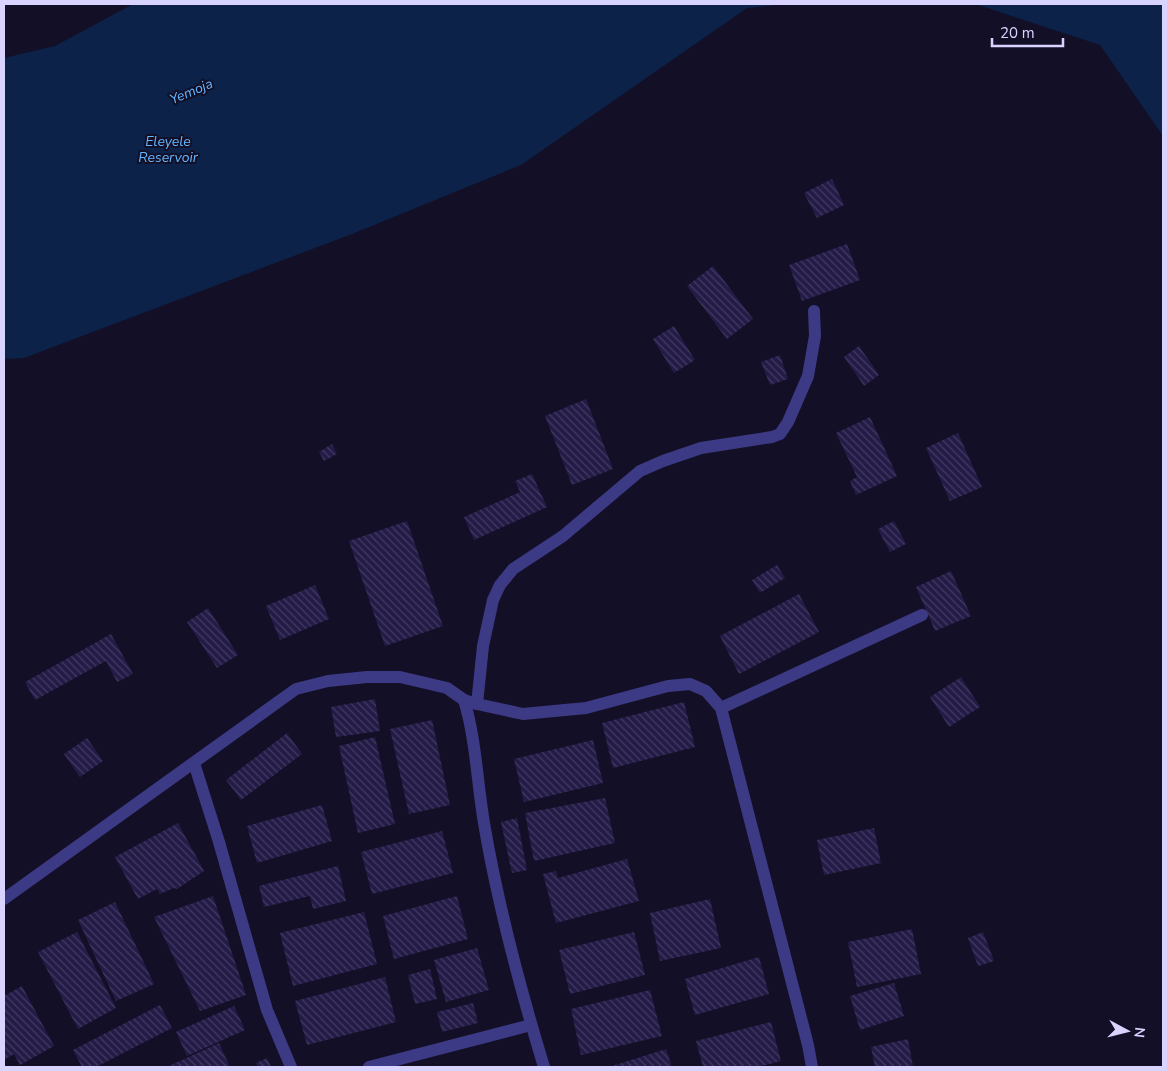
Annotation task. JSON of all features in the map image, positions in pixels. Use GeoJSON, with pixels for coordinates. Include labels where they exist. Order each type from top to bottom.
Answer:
{"type":"FeatureCollection","features":[{"type":"Feature","properties":{"kind":"street"},"geometry":{"type":"LineString","coordinates":[[476,704],[483,646],[493,600],[500,585],[513,569],[564,536],[640,471],[702,448],[772,437],[780,434],[788,422],[808,376],[816,336],[814,311]]}},
{"type":"Feature","properties":{"kind":"street"},"geometry":{"type":"LineString","coordinates":[[721,708],[922,615]]}},
{"type":"Feature","properties":{"kind":"street"},"geometry":{"type":"LineString","coordinates":[[4,899],[296,689],[328,680],[400,677],[447,688],[464,700],[476,704],[523,714],[586,708],[668,686],[690,684],[706,691],[721,708],[808,1045],[812,1067]]}},
{"type":"Feature","properties":{"kind":"street"},"geometry":{"type":"LineString","coordinates":[[464,700],[469,717],[484,824],[506,924],[531,1025],[544,1067]]}},
{"type":"Feature","properties":{"kind":"street"},"geometry":{"type":"LineString","coordinates":[[194,763],[219,842],[267,1010],[292,1067]]}},
{"type":"Feature","properties":{"kind":"street"},"geometry":{"type":"LineString","coordinates":[[369,1067],[531,1025]]}},
{"type":"Feature","properties":{"kind":"water","name":"Eleyele Reservoir"},"geometry":{"type":"Polygon","coordinates":[[[133,4],[789,4],[747,8],[521,165],[352,234],[24,358],[4,359],[4,58],[55,46],[133,4]]]}},
{"type":"Feature","properties":{"kind":"water"},"geometry":{"type":"Polygon","coordinates":[[[975,4],[1163,4],[1163,136],[1100,45],[975,4]]]}},
{"type":"Feature","properties":{"kind":"building"},"geometry":{"type":"Polygon","coordinates":[[[832,179],[844,205],[817,218],[804,193],[832,179]]]}},
{"type":"Feature","properties":{"kind":"building"},"geometry":{"type":"Polygon","coordinates":[[[847,244],[860,280],[802,301],[789,265],[847,244]]]}},
{"type":"Feature","properties":{"kind":"building"},"geometry":{"type":"Polygon","coordinates":[[[713,266],[753,319],[727,339],[687,286],[713,266]]]}},
{"type":"Feature","properties":{"kind":"building"},"geometry":{"type":"Polygon","coordinates":[[[674,326],[695,360],[674,373],[653,339],[674,326]]]}},
{"type":"Feature","properties":{"kind":"building"},"geometry":{"type":"Polygon","coordinates":[[[859,346],[879,375],[864,386],[844,357],[859,346]]]}},
{"type":"Feature","properties":{"kind":"building"},"geometry":{"type":"Polygon","coordinates":[[[780,355],[788,379],[770,385],[761,362],[780,355]]]}},
{"type":"Feature","properties":{"kind":"building"},"geometry":{"type":"Polygon","coordinates":[[[586,399],[613,469],[572,485],[545,416],[586,399]]]}},
{"type":"Feature","properties":{"kind":"building"},"geometry":{"type":"Polygon","coordinates":[[[870,417],[897,476],[856,495],[850,481],[857,477],[836,433],[870,417]]]}},
{"type":"Feature","properties":{"kind":"building"},"geometry":{"type":"Polygon","coordinates":[[[958,433],[982,487],[950,501],[926,448],[958,433]]]}},
{"type":"Feature","properties":{"kind":"building"},"geometry":{"type":"Polygon","coordinates":[[[332,444],[337,454],[324,461],[319,452],[332,444]]]}},
{"type":"Feature","properties":{"kind":"building"},"geometry":{"type":"Polygon","coordinates":[[[532,474],[547,507],[474,540],[464,517],[520,492],[515,481],[532,474]]]}},
{"type":"Feature","properties":{"kind":"building"},"geometry":{"type":"Polygon","coordinates":[[[407,521],[443,626],[385,646],[349,541],[407,521]]]}},
{"type":"Feature","properties":{"kind":"building"},"geometry":{"type":"Polygon","coordinates":[[[894,521],[906,544],[890,552],[878,529],[894,521]]]}},
{"type":"Feature","properties":{"kind":"building"},"geometry":{"type":"Polygon","coordinates":[[[777,565],[785,578],[760,593],[752,580],[777,565]]]}},
{"type":"Feature","properties":{"kind":"building"},"geometry":{"type":"Polygon","coordinates":[[[951,571],[971,616],[935,631],[916,587],[951,571]]]}},
{"type":"Feature","properties":{"kind":"building"},"geometry":{"type":"Polygon","coordinates":[[[315,585],[329,619],[280,640],[266,606],[315,585]]]}},
{"type":"Feature","properties":{"kind":"building"},"geometry":{"type":"Polygon","coordinates":[[[799,594],[819,632],[739,674],[720,636],[799,594]]]}},
{"type":"Feature","properties":{"kind":"building"},"geometry":{"type":"Polygon","coordinates":[[[208,608],[238,655],[217,668],[187,622],[208,608]]]}},
{"type":"Feature","properties":{"kind":"building"},"geometry":{"type":"Polygon","coordinates":[[[111,634],[133,674],[117,682],[106,661],[35,700],[25,682],[111,634]]]}},
{"type":"Feature","properties":{"kind":"building"},"geometry":{"type":"Polygon","coordinates":[[[961,677],[980,707],[949,727],[930,697],[961,677]]]}},
{"type":"Feature","properties":{"kind":"building"},"geometry":{"type":"Polygon","coordinates":[[[375,699],[380,731],[336,737],[331,707],[375,699]]]}},
{"type":"Feature","properties":{"kind":"building"},"geometry":{"type":"Polygon","coordinates":[[[684,702],[695,747],[613,768],[602,723],[684,702]]]}},
{"type":"Feature","properties":{"kind":"building"},"geometry":{"type":"Polygon","coordinates":[[[432,720],[450,805],[409,814],[390,729],[432,720]]]}},
{"type":"Feature","properties":{"kind":"building"},"geometry":{"type":"Polygon","coordinates":[[[287,733],[302,754],[241,800],[226,780],[287,733]]]}},
{"type":"Feature","properties":{"kind":"building"},"geometry":{"type":"Polygon","coordinates":[[[375,737],[395,824],[358,833],[339,746],[375,737]]]}},
{"type":"Feature","properties":{"kind":"building"},"geometry":{"type":"Polygon","coordinates":[[[87,738],[103,761],[80,777],[64,754],[87,738]]]}},
{"type":"Feature","properties":{"kind":"building"},"geometry":{"type":"Polygon","coordinates":[[[593,740],[603,783],[524,802],[514,759],[593,740]]]}},
{"type":"Feature","properties":{"kind":"building"},"geometry":{"type":"Polygon","coordinates":[[[605,798],[615,843],[534,861],[525,813],[605,798]]]}},
{"type":"Feature","properties":{"kind":"building"},"geometry":{"type":"Polygon","coordinates":[[[322,805],[332,841],[257,863],[247,826],[322,805]]]}},
{"type":"Feature","properties":{"kind":"building"},"geometry":{"type":"Polygon","coordinates":[[[517,818],[527,870],[512,873],[501,822],[517,818]]]}},
{"type":"Feature","properties":{"kind":"building"},"geometry":{"type":"Polygon","coordinates":[[[178,823],[204,871],[177,889],[174,888],[160,894],[157,889],[138,899],[115,857],[178,823]]]}},
{"type":"Feature","properties":{"kind":"building"},"geometry":{"type":"Polygon","coordinates":[[[874,828],[881,863],[824,875],[817,840],[874,828]]]}},
{"type":"Feature","properties":{"kind":"building"},"geometry":{"type":"Polygon","coordinates":[[[442,831],[453,873],[372,894],[361,852],[442,831]]]}},
{"type":"Feature","properties":{"kind":"building"},"geometry":{"type":"Polygon","coordinates":[[[627,859],[639,901],[556,923],[543,874],[556,871],[558,878],[627,859]]]}},
{"type":"Feature","properties":{"kind":"building"},"geometry":{"type":"Polygon","coordinates":[[[338,866],[346,901],[313,909],[310,896],[264,907],[259,886],[338,866]]]}},
{"type":"Feature","properties":{"kind":"building"},"geometry":{"type":"Polygon","coordinates":[[[213,896],[246,995],[200,1011],[154,917],[213,896]]]}},
{"type":"Feature","properties":{"kind":"building"},"geometry":{"type":"Polygon","coordinates":[[[457,896],[468,939],[394,959],[383,916],[457,896]]]}},
{"type":"Feature","properties":{"kind":"building"},"geometry":{"type":"Polygon","coordinates":[[[710,899],[721,948],[660,961],[650,913],[710,899]]]}},
{"type":"Feature","properties":{"kind":"building"},"geometry":{"type":"Polygon","coordinates":[[[115,902],[154,984],[116,1001],[78,920],[115,902]]]}},
{"type":"Feature","properties":{"kind":"building"},"geometry":{"type":"Polygon","coordinates":[[[364,912],[377,964],[293,986],[280,933],[364,912]]]}},
{"type":"Feature","properties":{"kind":"building"},"geometry":{"type":"Polygon","coordinates":[[[912,929],[921,974],[857,987],[848,942],[912,929]]]}},
{"type":"Feature","properties":{"kind":"building"},"geometry":{"type":"Polygon","coordinates":[[[77,932],[116,1008],[78,1029],[38,952],[77,932]]]}},
{"type":"Feature","properties":{"kind":"building"},"geometry":{"type":"Polygon","coordinates":[[[634,932],[645,975],[570,994],[559,950],[634,932]]]}},
{"type":"Feature","properties":{"kind":"building"},"geometry":{"type":"Polygon","coordinates":[[[983,932],[994,961],[978,966],[968,938],[983,932]]]}},
{"type":"Feature","properties":{"kind":"building"},"geometry":{"type":"Polygon","coordinates":[[[477,948],[489,990],[446,1002],[434,960],[477,948]]]}},
{"type":"Feature","properties":{"kind":"building"},"geometry":{"type":"Polygon","coordinates":[[[759,957],[769,994],[695,1015],[685,979],[759,957]]]}},
{"type":"Feature","properties":{"kind":"building"},"geometry":{"type":"Polygon","coordinates":[[[430,969],[437,999],[415,1004],[408,975],[430,969]]]}},
{"type":"Feature","properties":{"kind":"building"},"geometry":{"type":"Polygon","coordinates":[[[385,977],[396,1022],[307,1045],[295,1001],[385,977]]]}},
{"type":"Feature","properties":{"kind":"building"},"geometry":{"type":"Polygon","coordinates":[[[894,983],[904,1016],[860,1030],[850,996],[894,983]]]}},
{"type":"Feature","properties":{"kind":"building"},"geometry":{"type":"Polygon","coordinates":[[[22,986],[54,1046],[20,1065],[14,1054],[4,1060],[4,996],[22,986]]]}},
{"type":"Feature","properties":{"kind":"building"},"geometry":{"type":"Polygon","coordinates":[[[650,990],[662,1036],[581,1055],[571,1009],[650,990]]]}},
{"type":"Feature","properties":{"kind":"building"},"geometry":{"type":"Polygon","coordinates":[[[473,1003],[478,1023],[442,1032],[437,1012],[473,1003]]]}},
{"type":"Feature","properties":{"kind":"building"},"geometry":{"type":"Polygon","coordinates":[[[160,1005],[172,1028],[96,1067],[82,1067],[73,1050],[160,1005]]]}},
{"type":"Feature","properties":{"kind":"building"},"geometry":{"type":"Polygon","coordinates":[[[234,1006],[245,1030],[187,1056],[176,1032],[234,1006]]]}},
{"type":"Feature","properties":{"kind":"building"},"geometry":{"type":"Polygon","coordinates":[[[771,1022],[781,1061],[758,1067],[703,1067],[696,1041],[771,1022]]]}},
{"type":"Feature","properties":{"kind":"building"},"geometry":{"type":"Polygon","coordinates":[[[908,1039],[913,1067],[875,1067],[871,1047],[908,1039]]]}},
{"type":"Feature","properties":{"kind":"building"},"geometry":{"type":"Polygon","coordinates":[[[219,1043],[230,1067],[167,1067],[219,1043]]]}},
{"type":"Feature","properties":{"kind":"building"},"geometry":{"type":"Polygon","coordinates":[[[666,1049],[672,1067],[609,1067],[666,1049]]]}},
{"type":"Feature","properties":{"kind":"building"},"geometry":{"type":"Polygon","coordinates":[[[267,1058],[271,1067],[258,1067],[256,1063],[267,1058]]]}},
{"type":"Feature","properties":{"kind":"water label","name":"Yemoja"},"geometry":{"type":"Point","coordinates":[191,91]}}]}
